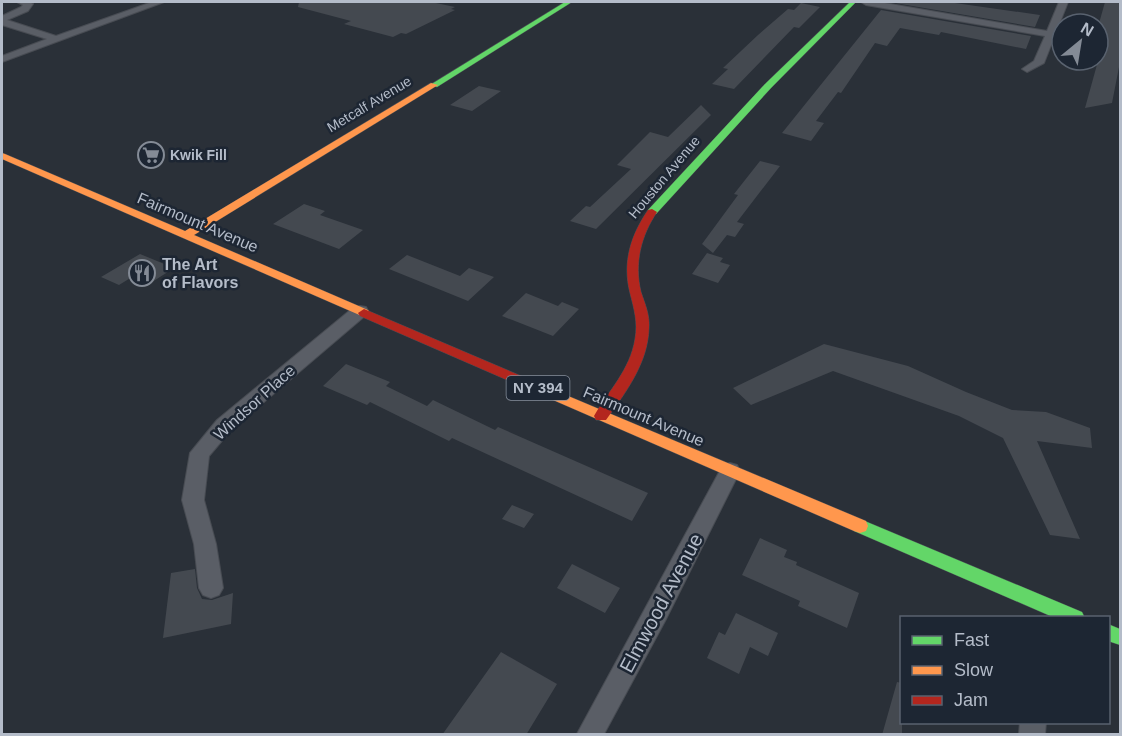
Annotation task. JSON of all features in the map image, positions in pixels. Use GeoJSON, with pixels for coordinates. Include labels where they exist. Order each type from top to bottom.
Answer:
{"type":"FeatureCollection","features":[{"type":"Feature","properties":{"kind":"street"},"geometry":{"type":"LineString","coordinates":[[2,21],[25,9],[28,4],[21,2]]}},
{"type":"Feature","properties":{"kind":"street"},"geometry":{"type":"LineString","coordinates":[[2,59],[159,2]]}},
{"type":"Feature","properties":{"kind":"street","name":"Metcalf Avenue"},"geometry":{"type":"LineString","coordinates":[[187,235],[569,2]]}},
{"type":"Feature","properties":{"kind":"street","name":"Houston Avenue"},"geometry":{"type":"LineString","coordinates":[[601,416],[623,386],[642,345],[643,314],[636,292],[632,266],[639,231],[653,212],[729,127],[812,40],[853,2]]}},
{"type":"Feature","properties":{"kind":"street"},"geometry":{"type":"LineString","coordinates":[[866,2],[1049,34]]}},
{"type":"Feature","properties":{"kind":"street"},"geometry":{"type":"LineString","coordinates":[[1027,69],[1039,63],[1064,2]]}},
{"type":"Feature","properties":{"kind":"street"},"geometry":{"type":"LineString","coordinates":[[2,21],[18,29],[57,39]]}},
{"type":"Feature","properties":{"kind":"street","name":"Fairmount Avenue"},"geometry":{"type":"LineString","coordinates":[[2,156],[730,471],[1047,611],[1068,616]]}},
{"type":"Feature","properties":{"kind":"street","name":"Windsor Place"},"geometry":{"type":"LineString","coordinates":[[211,588],[205,544],[193,500],[200,453],[224,425],[360,311]]}},
{"type":"Feature","properties":{"kind":"street","name":"Elmwood Avenue"},"geometry":{"type":"LineString","coordinates":[[590,735],[657,613],[730,471]]}},
{"type":"Feature","properties":{"kind":"building"},"geometry":{"type":"Polygon","coordinates":[[[299,2],[431,2],[455,7],[451,9],[455,10],[406,34],[401,33],[393,37],[344,24],[351,21],[298,7],[299,2]]]}},
{"type":"Feature","properties":{"kind":"building"},"geometry":{"type":"Polygon","coordinates":[[[889,2],[948,2],[1040,15],[1035,27],[889,2]]]}},
{"type":"Feature","properties":{"kind":"building"},"geometry":{"type":"Polygon","coordinates":[[[1105,2],[1120,2],[1120,62],[1112,103],[1085,108],[1095,72],[1110,72],[1110,12],[1102,12],[1105,2]]]}},
{"type":"Feature","properties":{"kind":"building"},"geometry":{"type":"Polygon","coordinates":[[[801,3],[820,7],[799,28],[794,27],[734,89],[712,84],[728,69],[723,68],[758,35],[788,9],[794,10],[801,3]]]}},
{"type":"Feature","properties":{"kind":"building"},"geometry":{"type":"Polygon","coordinates":[[[881,10],[1031,36],[1026,49],[941,32],[939,35],[900,28],[887,46],[875,43],[841,93],[838,92],[816,121],[824,123],[811,141],[782,133],[881,10]]]}},
{"type":"Feature","properties":{"kind":"building"},"geometry":{"type":"Polygon","coordinates":[[[479,86],[501,91],[472,111],[450,105],[479,86]]]}},
{"type":"Feature","properties":{"kind":"building"},"geometry":{"type":"Polygon","coordinates":[[[701,105],[711,115],[596,229],[570,221],[586,206],[590,207],[631,169],[617,165],[650,132],[668,137],[701,105]]]}},
{"type":"Feature","properties":{"kind":"building"},"geometry":{"type":"Polygon","coordinates":[[[760,161],[780,166],[737,222],[744,224],[735,237],[727,235],[713,253],[702,244],[738,195],[734,194],[760,161]]]}},
{"type":"Feature","properties":{"kind":"building"},"geometry":{"type":"Polygon","coordinates":[[[304,204],[325,211],[320,215],[363,230],[339,249],[273,224],[304,204]]]}},
{"type":"Feature","properties":{"kind":"building"},"geometry":{"type":"Polygon","coordinates":[[[707,253],[723,258],[720,262],[730,265],[718,283],[692,274],[707,253]]]}},
{"type":"Feature","properties":{"kind":"building"},"geometry":{"type":"Polygon","coordinates":[[[140,254],[174,268],[149,284],[132,277],[119,285],[101,277],[140,254]]]}},
{"type":"Feature","properties":{"kind":"building"},"geometry":{"type":"Polygon","coordinates":[[[407,255],[460,276],[469,268],[494,277],[468,301],[389,269],[407,255]]]}},
{"type":"Feature","properties":{"kind":"building"},"geometry":{"type":"Polygon","coordinates":[[[526,293],[558,306],[562,302],[579,309],[553,336],[502,316],[526,293]]]}},
{"type":"Feature","properties":{"kind":"building"},"geometry":{"type":"Polygon","coordinates":[[[824,344],[908,366],[1012,410],[1046,412],[1090,428],[1092,448],[1037,441],[1080,539],[1050,535],[1003,438],[959,416],[833,371],[751,405],[733,388],[824,344]]]}},
{"type":"Feature","properties":{"kind":"building"},"geometry":{"type":"Polygon","coordinates":[[[346,364],[390,382],[386,386],[427,406],[433,400],[495,430],[498,427],[648,493],[632,521],[452,438],[449,441],[370,402],[367,405],[323,386],[346,364]]]}},
{"type":"Feature","properties":{"kind":"building"},"geometry":{"type":"Polygon","coordinates":[[[512,505],[534,514],[524,528],[502,519],[512,505]]]}},
{"type":"Feature","properties":{"kind":"building"},"geometry":{"type":"Polygon","coordinates":[[[760,538],[787,550],[784,557],[797,562],[796,565],[859,593],[847,628],[798,606],[800,601],[742,575],[760,538]]]}},
{"type":"Feature","properties":{"kind":"building"},"geometry":{"type":"Polygon","coordinates":[[[572,564],[620,588],[605,613],[557,588],[572,564]]]}},
{"type":"Feature","properties":{"kind":"building"},"geometry":{"type":"Polygon","coordinates":[[[195,569],[197,588],[202,599],[212,600],[233,593],[231,624],[163,638],[171,573],[195,569]]]}},
{"type":"Feature","properties":{"kind":"building"},"geometry":{"type":"Polygon","coordinates":[[[736,613],[778,633],[768,656],[750,647],[739,674],[707,658],[719,632],[725,635],[736,613]]]}},
{"type":"Feature","properties":{"kind":"building"},"geometry":{"type":"Polygon","coordinates":[[[501,652],[557,684],[526,735],[442,735],[501,652]]]}},
{"type":"Feature","properties":{"kind":"building"},"geometry":{"type":"Polygon","coordinates":[[[897,682],[900,683],[902,735],[882,735],[897,682]]]}},
{"type":"Feature","properties":{"kind":"traffic: fast"},"geometry":{"type":"LineString","coordinates":[[434,85],[569,2]]}},
{"type":"Feature","properties":{"kind":"traffic: fast"},"geometry":{"type":"LineString","coordinates":[[652,212],[768,86],[853,2]]}},
{"type":"Feature","properties":{"kind":"traffic: fast"},"geometry":{"type":"LineString","coordinates":[[860,526],[1071,616]]}},
{"type":"Feature","properties":{"kind":"traffic: fast"},"geometry":{"type":"LineString","coordinates":[[1110,633],[1120,637]]}},
{"type":"Feature","properties":{"kind":"traffic: slow"},"geometry":{"type":"LineString","coordinates":[[187,235],[434,85]]}},
{"type":"Feature","properties":{"kind":"traffic: slow"},"geometry":{"type":"LineString","coordinates":[[2,156],[364,313]]}},
{"type":"Feature","properties":{"kind":"traffic: slow"},"geometry":{"type":"LineString","coordinates":[[542,390],[860,526]]}},
{"type":"Feature","properties":{"kind":"traffic: jam"},"geometry":{"type":"LineString","coordinates":[[601,416],[628,376],[638,354],[643,321],[633,283],[632,262],[637,241],[652,212]]}},
{"type":"Feature","properties":{"kind":"traffic: jam"},"geometry":{"type":"LineString","coordinates":[[364,313],[542,390]]}},
{"type":"Feature","properties":{"kind":"place","name":"Kwik Fill"},"geometry":{"type":"Point","coordinates":[151,155]}},
{"type":"Feature","properties":{"kind":"place","name":"The Art of Flavors"},"geometry":{"type":"Point","coordinates":[142,273]}}]}
